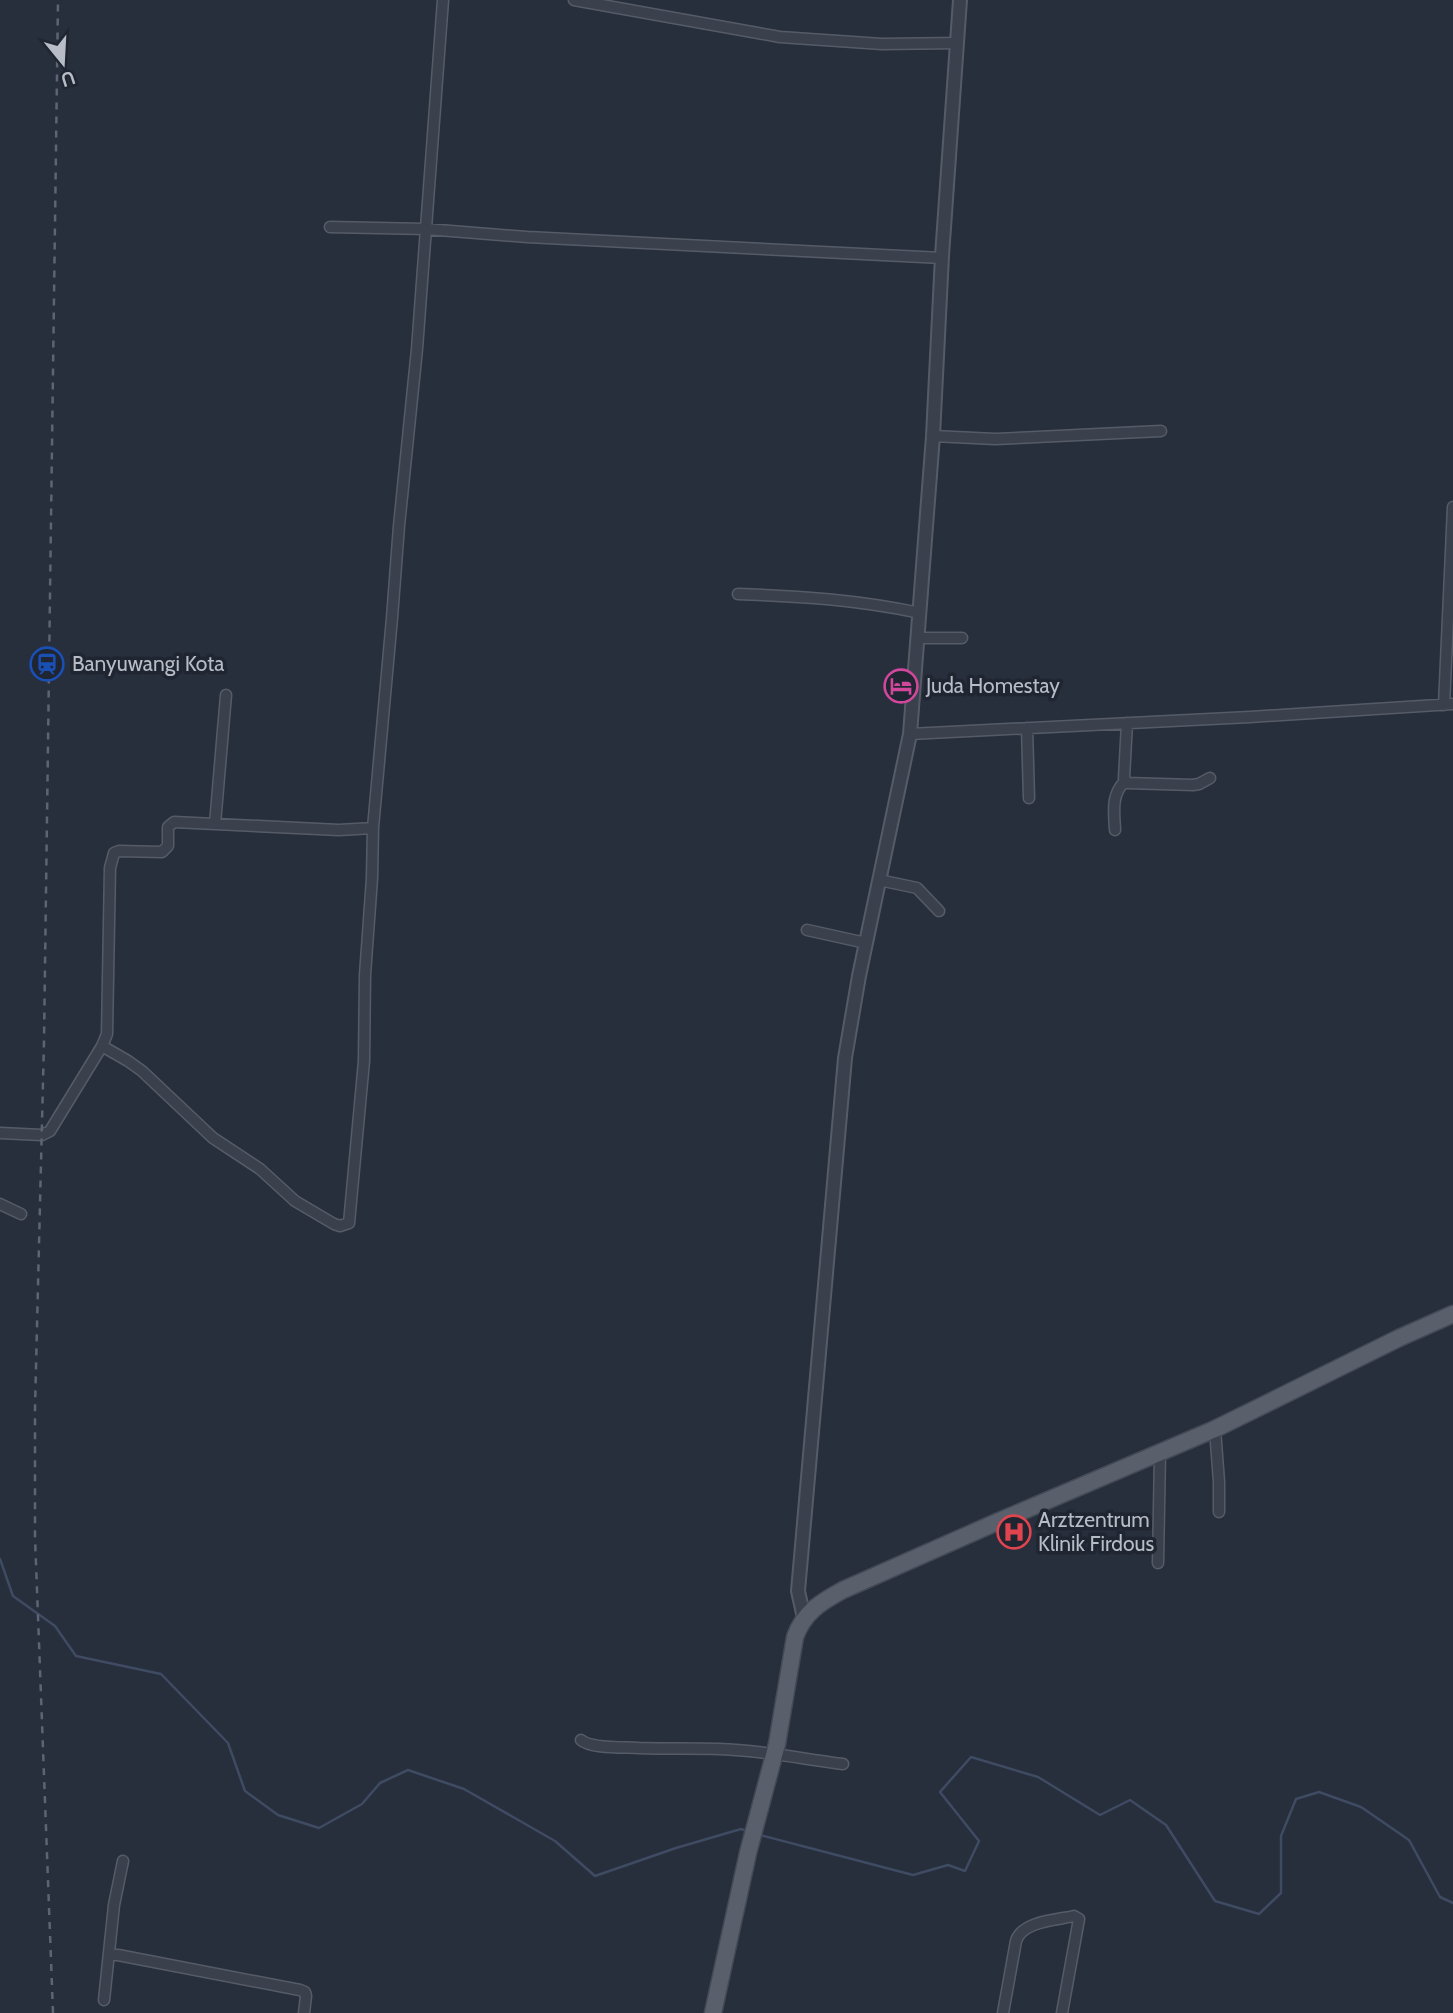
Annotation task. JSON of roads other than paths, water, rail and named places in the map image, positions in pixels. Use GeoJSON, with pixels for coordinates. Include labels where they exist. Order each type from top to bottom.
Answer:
{"type":"FeatureCollection","features":[{"type":"Feature","properties":{"kind":"main road"},"geometry":{"type":"LineString","coordinates":[[713,2013],[748,1853],[774,1755],[793,1647],[804,1618],[819,1603],[843,1590],[1216,1429],[1399,1338],[1452,1316]]}},
{"type":"Feature","properties":{"kind":"street"},"geometry":{"type":"LineString","coordinates":[[102,1046],[142,1071],[213,1138],[260,1169],[295,1201],[341,1227],[349,1223],[364,1061],[373,828],[417,349],[443,0]]}},
{"type":"Feature","properties":{"kind":"street"},"geometry":{"type":"LineString","coordinates":[[574,0],[633,5],[693,23],[780,37],[882,44],[958,43]]}},
{"type":"Feature","properties":{"kind":"street"},"geometry":{"type":"LineString","coordinates":[[804,1618],[798,1591],[845,1058],[910,734],[933,436],[960,0]]}},
{"type":"Feature","properties":{"kind":"street"},"geometry":{"type":"LineString","coordinates":[[330,227],[426,229],[527,237],[942,258]]}},
{"type":"Feature","properties":{"kind":"street"},"geometry":{"type":"LineString","coordinates":[[933,436],[995,439],[1161,431]]}},
{"type":"Feature","properties":{"kind":"street"},"geometry":{"type":"LineString","coordinates":[[910,734],[1449,705],[1453,507]]}},
{"type":"Feature","properties":{"kind":"street"},"geometry":{"type":"LineString","coordinates":[[738,594],[800,596],[871,603],[920,613]]}},
{"type":"Feature","properties":{"kind":"street"},"geometry":{"type":"LineString","coordinates":[[918,638],[962,638]]}},
{"type":"Feature","properties":{"kind":"street"},"geometry":{"type":"LineString","coordinates":[[215,824],[226,695]]}},
{"type":"Feature","properties":{"kind":"street"},"geometry":{"type":"LineString","coordinates":[[1115,830],[1115,794],[1125,781],[1128,723]]}},
{"type":"Feature","properties":{"kind":"street"},"geometry":{"type":"LineString","coordinates":[[1027,728],[1029,798]]}},
{"type":"Feature","properties":{"kind":"street"},"geometry":{"type":"LineString","coordinates":[[1125,781],[1193,785],[1210,778]]}},
{"type":"Feature","properties":{"kind":"street"},"geometry":{"type":"LineString","coordinates":[[0,1133],[41,1135],[50,1131],[102,1046],[108,1027],[112,855],[119,851],[164,850],[168,846],[168,827],[174,822],[339,830],[373,828]]}},
{"type":"Feature","properties":{"kind":"street"},"geometry":{"type":"LineString","coordinates":[[879,880],[917,888],[939,911]]}},
{"type":"Feature","properties":{"kind":"street"},"geometry":{"type":"LineString","coordinates":[[807,930],[866,943]]}},
{"type":"Feature","properties":{"kind":"street"},"geometry":{"type":"LineString","coordinates":[[0,1204],[21,1213]]}},
{"type":"Feature","properties":{"kind":"street"},"geometry":{"type":"LineString","coordinates":[[1216,1429],[1219,1512]]}},
{"type":"Feature","properties":{"kind":"street"},"geometry":{"type":"LineString","coordinates":[[1158,1563],[1160,1453]]}},
{"type":"Feature","properties":{"kind":"street"},"geometry":{"type":"LineString","coordinates":[[581,1740],[590,1745],[719,1749],[843,1764]]}},
{"type":"Feature","properties":{"kind":"street"},"geometry":{"type":"LineString","coordinates":[[104,2000],[114,1905],[123,1861]]}},
{"type":"Feature","properties":{"kind":"street"},"geometry":{"type":"LineString","coordinates":[[1003,2013],[1017,1936],[1026,1928],[1074,1916],[1079,1919],[1062,2013]]}},
{"type":"Feature","properties":{"kind":"street"},"geometry":{"type":"LineString","coordinates":[[109,1955],[300,1990],[306,1994],[304,2013]]}},
{"type":"Feature","properties":{"kind":"waterway"},"geometry":{"type":"LineString","coordinates":[[0,1559],[13,1596],[55,1626],[76,1656],[161,1674],[228,1743],[245,1791],[278,1815],[319,1828],[362,1804],[380,1783],[408,1770],[464,1789],[555,1841],[595,1876],[676,1848],[741,1829],[747,1831]]}},
{"type":"Feature","properties":{"kind":"waterway"},"geometry":{"type":"LineString","coordinates":[[760,1835],[913,1875],[948,1865],[965,1871],[979,1841],[940,1792],[971,1757],[1038,1777],[1100,1815],[1130,1800],[1166,1825],[1215,1901],[1259,1914],[1281,1893],[1281,1836],[1296,1799],[1319,1792],[1361,1807],[1409,1840],[1440,1897],[1453,1903]]}},
{"type":"Feature","properties":{"kind":"railway"},"geometry":{"type":"LineString","coordinates":[[53,2013],[35,1537],[35,1408],[44,1041],[58,0]]}},
{"type":"Feature","properties":{"kind":"place","name":"Banyuwangi Kota"},"geometry":{"type":"Point","coordinates":[47,664]}},
{"type":"Feature","properties":{"kind":"place","name":"Juda Homestay"},"geometry":{"type":"Point","coordinates":[901,686]}},
{"type":"Feature","properties":{"kind":"place","name":"Arztzentrum Klinik Firdous"},"geometry":{"type":"Point","coordinates":[1014,1532]}}]}
